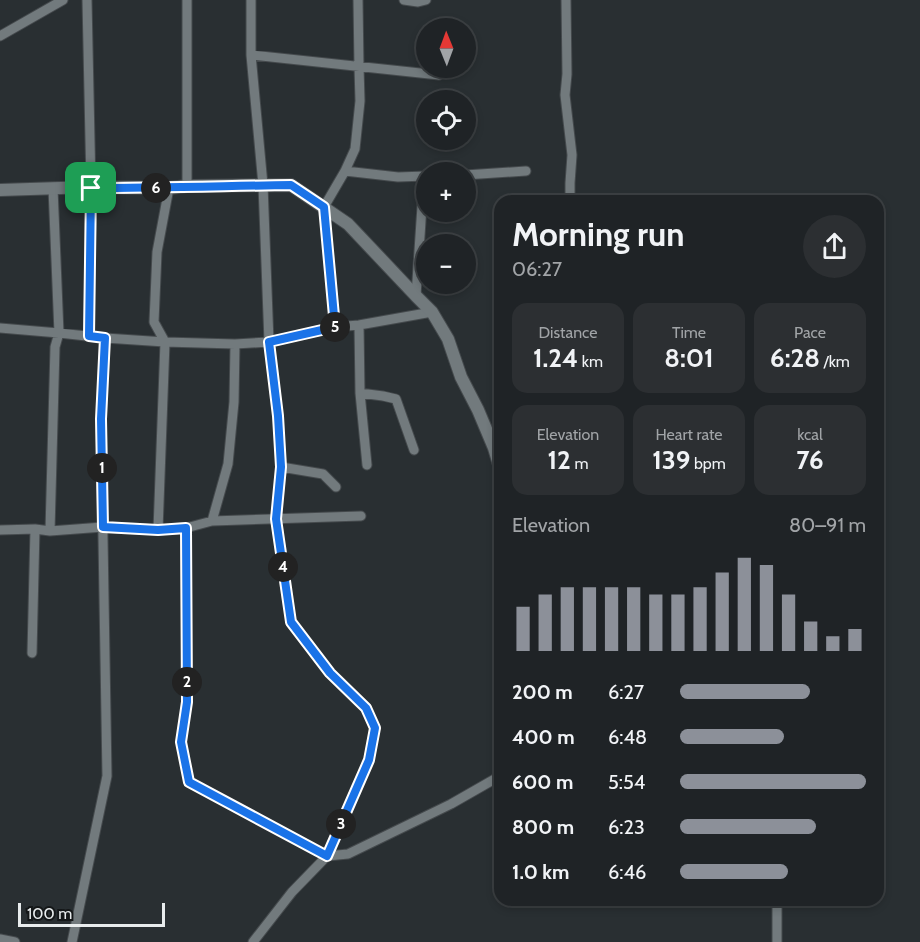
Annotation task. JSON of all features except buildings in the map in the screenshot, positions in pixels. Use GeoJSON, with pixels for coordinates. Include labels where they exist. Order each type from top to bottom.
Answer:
{"type":"FeatureCollection","features":[{"type":"Feature","properties":{"kind":"street"},"geometry":{"type":"LineString","coordinates":[[0,36],[63,0]]}},
{"type":"Feature","properties":{"kind":"street"},"geometry":{"type":"LineString","coordinates":[[87,0],[91,188],[89,336]]}},
{"type":"Feature","properties":{"kind":"street"},"geometry":{"type":"LineString","coordinates":[[187,0],[187,186]]}},
{"type":"Feature","properties":{"kind":"street"},"geometry":{"type":"LineString","coordinates":[[251,0],[251,55],[263,185],[269,342],[278,416],[281,467],[276,519],[291,622],[330,673],[366,708],[375,728],[369,760],[327,856],[292,892],[253,942]]}},
{"type":"Feature","properties":{"kind":"street"},"geometry":{"type":"LineString","coordinates":[[335,327],[324,207],[345,171],[355,148],[360,101],[358,0]]}},
{"type":"Feature","properties":{"kind":"street"},"geometry":{"type":"LineString","coordinates":[[404,0],[418,2],[426,0]]}},
{"type":"Feature","properties":{"kind":"street"},"geometry":{"type":"LineString","coordinates":[[566,0],[565,95],[572,154],[570,195]]}},
{"type":"Feature","properties":{"kind":"street"},"geometry":{"type":"LineString","coordinates":[[251,55],[416,72]]}},
{"type":"Feature","properties":{"kind":"street"},"geometry":{"type":"LineString","coordinates":[[345,171],[398,177],[416,176]]}},
{"type":"Feature","properties":{"kind":"street"},"geometry":{"type":"LineString","coordinates":[[476,174],[526,171]]}},
{"type":"Feature","properties":{"kind":"street"},"geometry":{"type":"LineString","coordinates":[[0,190],[291,185],[348,224],[432,312],[448,339],[461,377],[494,448]]}},
{"type":"Feature","properties":{"kind":"street"},"geometry":{"type":"LineString","coordinates":[[50,531],[55,346],[59,333],[53,188]]}},
{"type":"Feature","properties":{"kind":"street"},"geometry":{"type":"LineString","coordinates":[[158,530],[165,342],[154,322],[157,252],[170,188]]}},
{"type":"Feature","properties":{"kind":"street"},"geometry":{"type":"LineString","coordinates":[[416,296],[422,222]]}},
{"type":"Feature","properties":{"kind":"street"},"geometry":{"type":"LineString","coordinates":[[0,328],[105,338],[235,344],[269,342],[335,327],[432,312]]}},
{"type":"Feature","properties":{"kind":"street"},"geometry":{"type":"LineString","coordinates":[[359,325],[360,393],[367,465]]}},
{"type":"Feature","properties":{"kind":"street"},"geometry":{"type":"LineString","coordinates":[[72,942],[107,776],[101,419],[105,338]]}},
{"type":"Feature","properties":{"kind":"street"},"geometry":{"type":"LineString","coordinates":[[212,521],[228,464],[234,402],[235,344]]}},
{"type":"Feature","properties":{"kind":"street"},"geometry":{"type":"LineString","coordinates":[[360,393],[396,399],[414,450]]}},
{"type":"Feature","properties":{"kind":"street"},"geometry":{"type":"LineString","coordinates":[[281,467],[323,474],[336,487]]}},
{"type":"Feature","properties":{"kind":"street"},"geometry":{"type":"LineString","coordinates":[[0,530],[50,531],[103,527],[158,530],[186,528],[212,521],[362,516]]}},
{"type":"Feature","properties":{"kind":"street"},"geometry":{"type":"LineString","coordinates":[[186,528],[187,702],[181,742],[189,782],[327,856],[348,854],[452,804],[494,780]]}},
{"type":"Feature","properties":{"kind":"street"},"geometry":{"type":"LineString","coordinates":[[33,653],[35,529]]}},
{"type":"Feature","properties":{"kind":"street"},"geometry":{"type":"LineString","coordinates":[[777,906],[777,942]]}},
{"type":"Feature","properties":{"kind":"street"},"geometry":{"type":"LineString","coordinates":[[0,939],[15,942]]}},
{"type":"Feature","properties":{"kind":"route"},"geometry":{"type":"LineString","coordinates":[[291,185],[324,207],[335,327],[269,342],[278,416],[281,467],[276,519],[291,622],[330,673],[366,708],[375,728],[369,760],[327,856],[189,782],[181,742],[187,702],[186,528],[158,530],[103,527],[101,419],[105,338],[89,336],[91,188],[291,185]]}}]}
